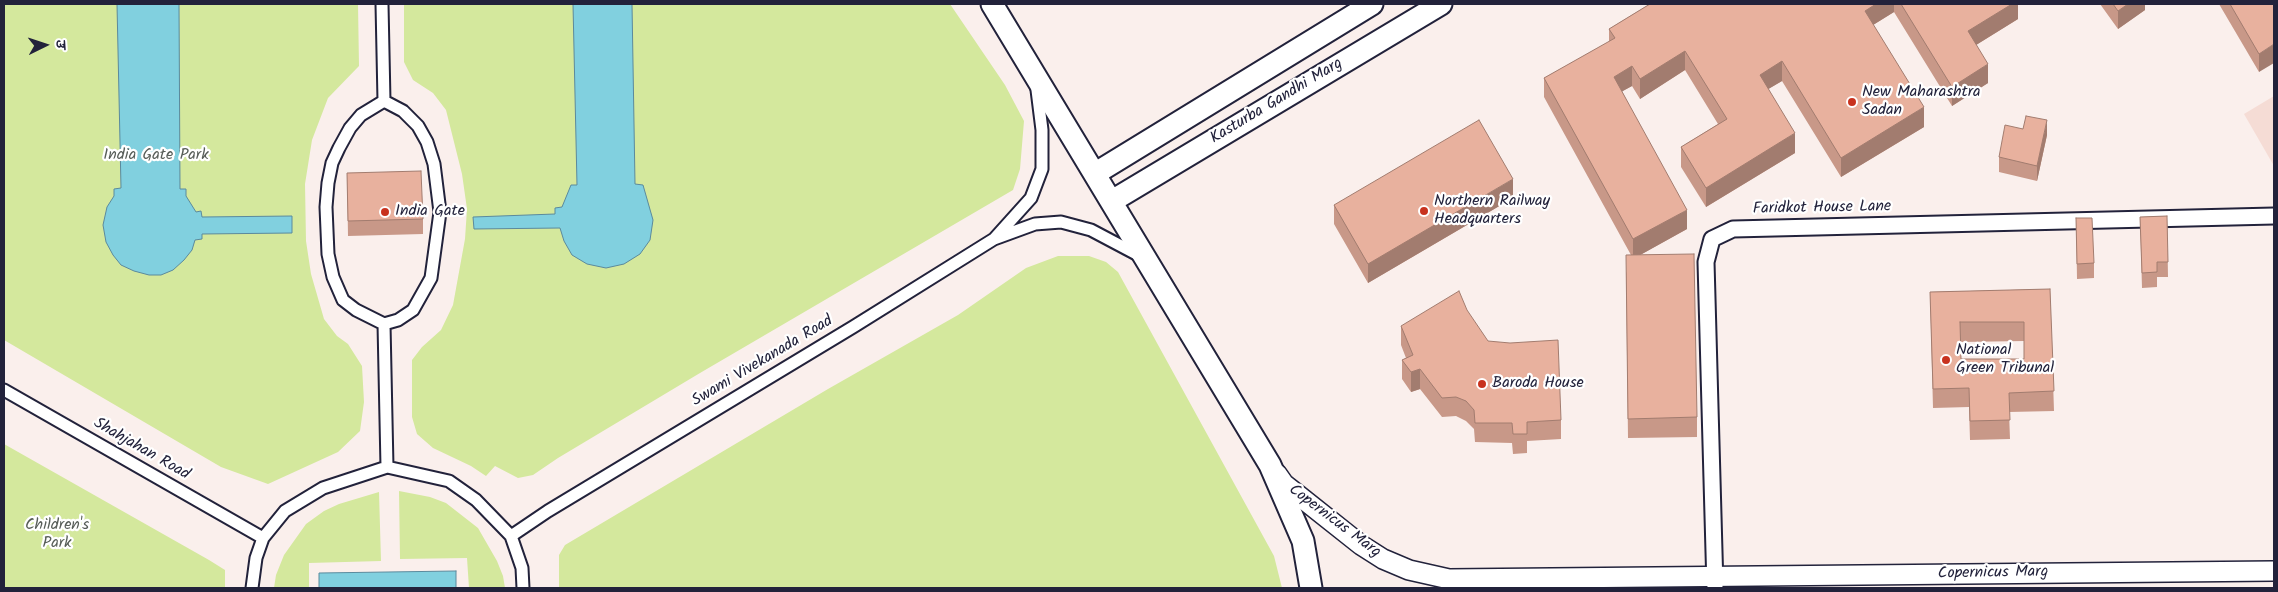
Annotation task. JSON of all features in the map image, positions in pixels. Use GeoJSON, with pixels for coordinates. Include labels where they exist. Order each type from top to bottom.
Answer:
{"type":"FeatureCollection","features":[{"type":"Feature","properties":{"kind":"main road"},"geometry":{"type":"LineString","coordinates":[[992,4],[1096,173],[1270,465],[1302,541],[1311,588]]}},
{"type":"Feature","properties":{"kind":"main road","name":"Kasturba Gandhi Marg"},"geometry":{"type":"LineString","coordinates":[[1096,173],[1372,4]]}},
{"type":"Feature","properties":{"kind":"main road","name":"Kasturba Gandhi Marg"},"geometry":{"type":"LineString","coordinates":[[1112,201],[1442,4]]}},
{"type":"Feature","properties":{"kind":"street"},"geometry":{"type":"LineString","coordinates":[[382,4],[384,102]]}},
{"type":"Feature","properties":{"kind":"street"},"geometry":{"type":"LineString","coordinates":[[994,239],[1031,198],[1042,169],[1040,103],[1032,69]]}},
{"type":"Feature","properties":{"kind":"street"},"geometry":{"type":"LineString","coordinates":[[384,102],[403,111],[418,126],[427,142],[434,164],[440,212],[431,278],[413,310],[398,320],[384,324],[356,310],[344,300],[333,277],[328,254],[326,207],[332,163],[350,128],[361,115],[384,102]]}},
{"type":"Feature","properties":{"kind":"street","name":"Faridkot House Lane"},"geometry":{"type":"LineString","coordinates":[[1715,582],[1706,262],[1712,239],[1733,229],[2274,216]]}},
{"type":"Feature","properties":{"kind":"street"},"geometry":{"type":"LineString","coordinates":[[994,239],[1035,224],[1061,222],[1091,230],[1147,260]]}},
{"type":"Feature","properties":{"kind":"street","name":"Swami Vivekanada Road"},"geometry":{"type":"LineString","coordinates":[[511,536],[548,511],[853,327],[994,239]]}},
{"type":"Feature","properties":{"kind":"street"},"geometry":{"type":"LineString","coordinates":[[384,324],[387,467]]}},
{"type":"Feature","properties":{"kind":"street","name":"Shahjahan Road"},"geometry":{"type":"LineString","coordinates":[[4,390],[263,538]]}},
{"type":"Feature","properties":{"kind":"street","name":"Copernicus Marg"},"geometry":{"type":"LineString","coordinates":[[1270,465],[1284,484],[1361,545],[1409,570],[1449,584],[1715,582],[2274,571]]}},
{"type":"Feature","properties":{"kind":"street"},"geometry":{"type":"LineString","coordinates":[[252,588],[256,558],[263,538],[285,511],[323,488],[387,467],[449,482],[476,500],[511,536],[522,568],[523,588]]}},
{"type":"Feature","properties":{"kind":"shaded area"},"geometry":{"type":"Polygon","coordinates":[[[2274,96],[2274,166],[2244,114],[2274,96]]]}},
{"type":"Feature","properties":{"kind":"green space","name":"India Gate Park"},"geometry":{"type":"Polygon","coordinates":[[[4,4],[358,4],[359,66],[328,98],[312,140],[305,184],[306,241],[311,274],[324,319],[337,336],[348,344],[362,366],[364,402],[360,431],[338,452],[268,484],[221,467],[4,340],[4,4]]]}},
{"type":"Feature","properties":{"kind":"green space"},"geometry":{"type":"Polygon","coordinates":[[[404,4],[950,4],[1005,85],[1024,121],[1020,169],[1013,190],[700,373],[533,475],[518,478],[495,466],[486,476],[471,466],[433,448],[417,434],[412,417],[412,360],[422,347],[441,330],[453,305],[465,239],[467,209],[462,174],[446,110],[433,93],[413,80],[404,62],[404,4]]]}},
{"type":"Feature","properties":{"kind":"green space"},"geometry":{"type":"Polygon","coordinates":[[[1058,256],[1089,256],[1106,262],[1118,272],[1274,556],[1282,588],[559,588],[559,555],[565,545],[828,389],[958,315],[1026,268],[1058,256]]]}},
{"type":"Feature","properties":{"kind":"green space","name":"Children's Park"},"geometry":{"type":"Polygon","coordinates":[[[4,444],[225,570],[225,588],[4,588],[4,444]]]}},
{"type":"Feature","properties":{"kind":"green space"},"geometry":{"type":"Polygon","coordinates":[[[399,491],[430,497],[446,503],[478,528],[497,561],[505,588],[469,588],[467,558],[400,559],[399,491]]]}},
{"type":"Feature","properties":{"kind":"green space"},"geometry":{"type":"Polygon","coordinates":[[[379,492],[381,561],[309,563],[309,588],[274,588],[276,575],[284,555],[306,524],[324,511],[339,504],[379,492]]]}},
{"type":"Feature","properties":{"kind":"water"},"geometry":{"type":"Polygon","coordinates":[[[117,4],[179,4],[180,189],[186,189],[186,196],[196,212],[201,211],[202,217],[292,216],[292,233],[202,234],[202,239],[195,240],[192,250],[184,260],[173,270],[161,275],[149,275],[134,271],[121,265],[113,255],[106,242],[103,225],[107,207],[114,196],[114,189],[121,188],[117,4]]]}},
{"type":"Feature","properties":{"kind":"water"},"geometry":{"type":"Polygon","coordinates":[[[573,4],[632,4],[635,184],[643,185],[653,220],[650,240],[640,254],[624,264],[606,268],[587,264],[572,255],[564,241],[560,228],[474,229],[473,217],[555,214],[555,208],[562,207],[571,185],[577,185],[573,4]]]}},
{"type":"Feature","properties":{"kind":"water"},"geometry":{"type":"Polygon","coordinates":[[[456,571],[456,588],[319,588],[319,573],[456,571]]]}},
{"type":"Feature","properties":{"kind":"building","name":"New Maharashtra Sadan"},"geometry":{"type":"Polygon","coordinates":[[[1650,4],[1876,4],[1865,11],[1924,107],[1841,158],[1782,61],[1760,75],[1795,133],[1706,188],[1681,147],[1727,119],[1685,51],[1640,79],[1632,66],[1614,77],[1687,210],[1633,239],[1544,78],[1615,38],[1609,29],[1650,4]]]}},
{"type":"Feature","properties":{"kind":"building"},"geometry":{"type":"Polygon","coordinates":[[[1901,4],[2012,4],[1968,31],[1988,64],[1952,87],[1901,4]]]}},
{"type":"Feature","properties":{"kind":"building"},"geometry":{"type":"Polygon","coordinates":[[[2113,4],[2128,4],[2118,11],[2113,4]]]}},
{"type":"Feature","properties":{"kind":"building"},"geometry":{"type":"Polygon","coordinates":[[[2230,4],[2274,4],[2274,44],[2259,54],[2230,4]]]}},
{"type":"Feature","properties":{"kind":"building"},"geometry":{"type":"Polygon","coordinates":[[[2026,116],[2047,120],[2037,166],[1999,157],[2005,125],[2023,129],[2026,116]]]}},
{"type":"Feature","properties":{"kind":"building","name":"Northern Railway Headquarters"},"geometry":{"type":"Polygon","coordinates":[[[1479,120],[1513,179],[1368,264],[1334,205],[1479,120]]]}},
{"type":"Feature","properties":{"kind":"building"},"geometry":{"type":"Polygon","coordinates":[[[421,171],[423,219],[348,221],[347,173],[421,171]]]}},
{"type":"Feature","properties":{"kind":"building"},"geometry":{"type":"Polygon","coordinates":[[[2167,216],[2168,262],[2157,262],[2157,272],[2142,273],[2140,217],[2167,216]]]}},
{"type":"Feature","properties":{"kind":"building"},"geometry":{"type":"Polygon","coordinates":[[[2076,218],[2092,218],[2094,263],[2077,264],[2076,218]]]}},
{"type":"Feature","properties":{"kind":"building"},"geometry":{"type":"Polygon","coordinates":[[[1694,254],[1697,417],[1628,419],[1626,255],[1694,254]]]}},
{"type":"Feature","properties":{"kind":"building","name":"National Green Tribunal"},"geometry":{"type":"Polygon","coordinates":[[[2050,289],[2054,391],[2009,393],[2010,420],[1970,421],[1969,388],[1933,389],[1930,292],[2050,289]],[[1960,322],[1961,359],[2024,359],[2024,322],[1960,322]]]}},
{"type":"Feature","properties":{"kind":"building","name":"Baroda House"},"geometry":{"type":"Polygon","coordinates":[[[1459,291],[1467,310],[1488,341],[1510,343],[1558,340],[1561,420],[1527,422],[1527,434],[1513,434],[1512,423],[1475,423],[1474,410],[1466,401],[1456,397],[1442,398],[1420,369],[1411,372],[1402,360],[1413,355],[1401,326],[1459,291]]]}},
{"type":"Feature","properties":{"kind":"place","name":"New Maharashtra Sadan"},"geometry":{"type":"Point","coordinates":[1852,102]}},
{"type":"Feature","properties":{"kind":"place","name":"Northern Railway Headquarters"},"geometry":{"type":"Point","coordinates":[1424,211]}},
{"type":"Feature","properties":{"kind":"place","name":"India Gate"},"geometry":{"type":"Point","coordinates":[385,212]}},
{"type":"Feature","properties":{"kind":"place","name":"National Green Tribunal"},"geometry":{"type":"Point","coordinates":[1946,360]}},
{"type":"Feature","properties":{"kind":"place","name":"Baroda House"},"geometry":{"type":"Point","coordinates":[1482,384]}}]}
